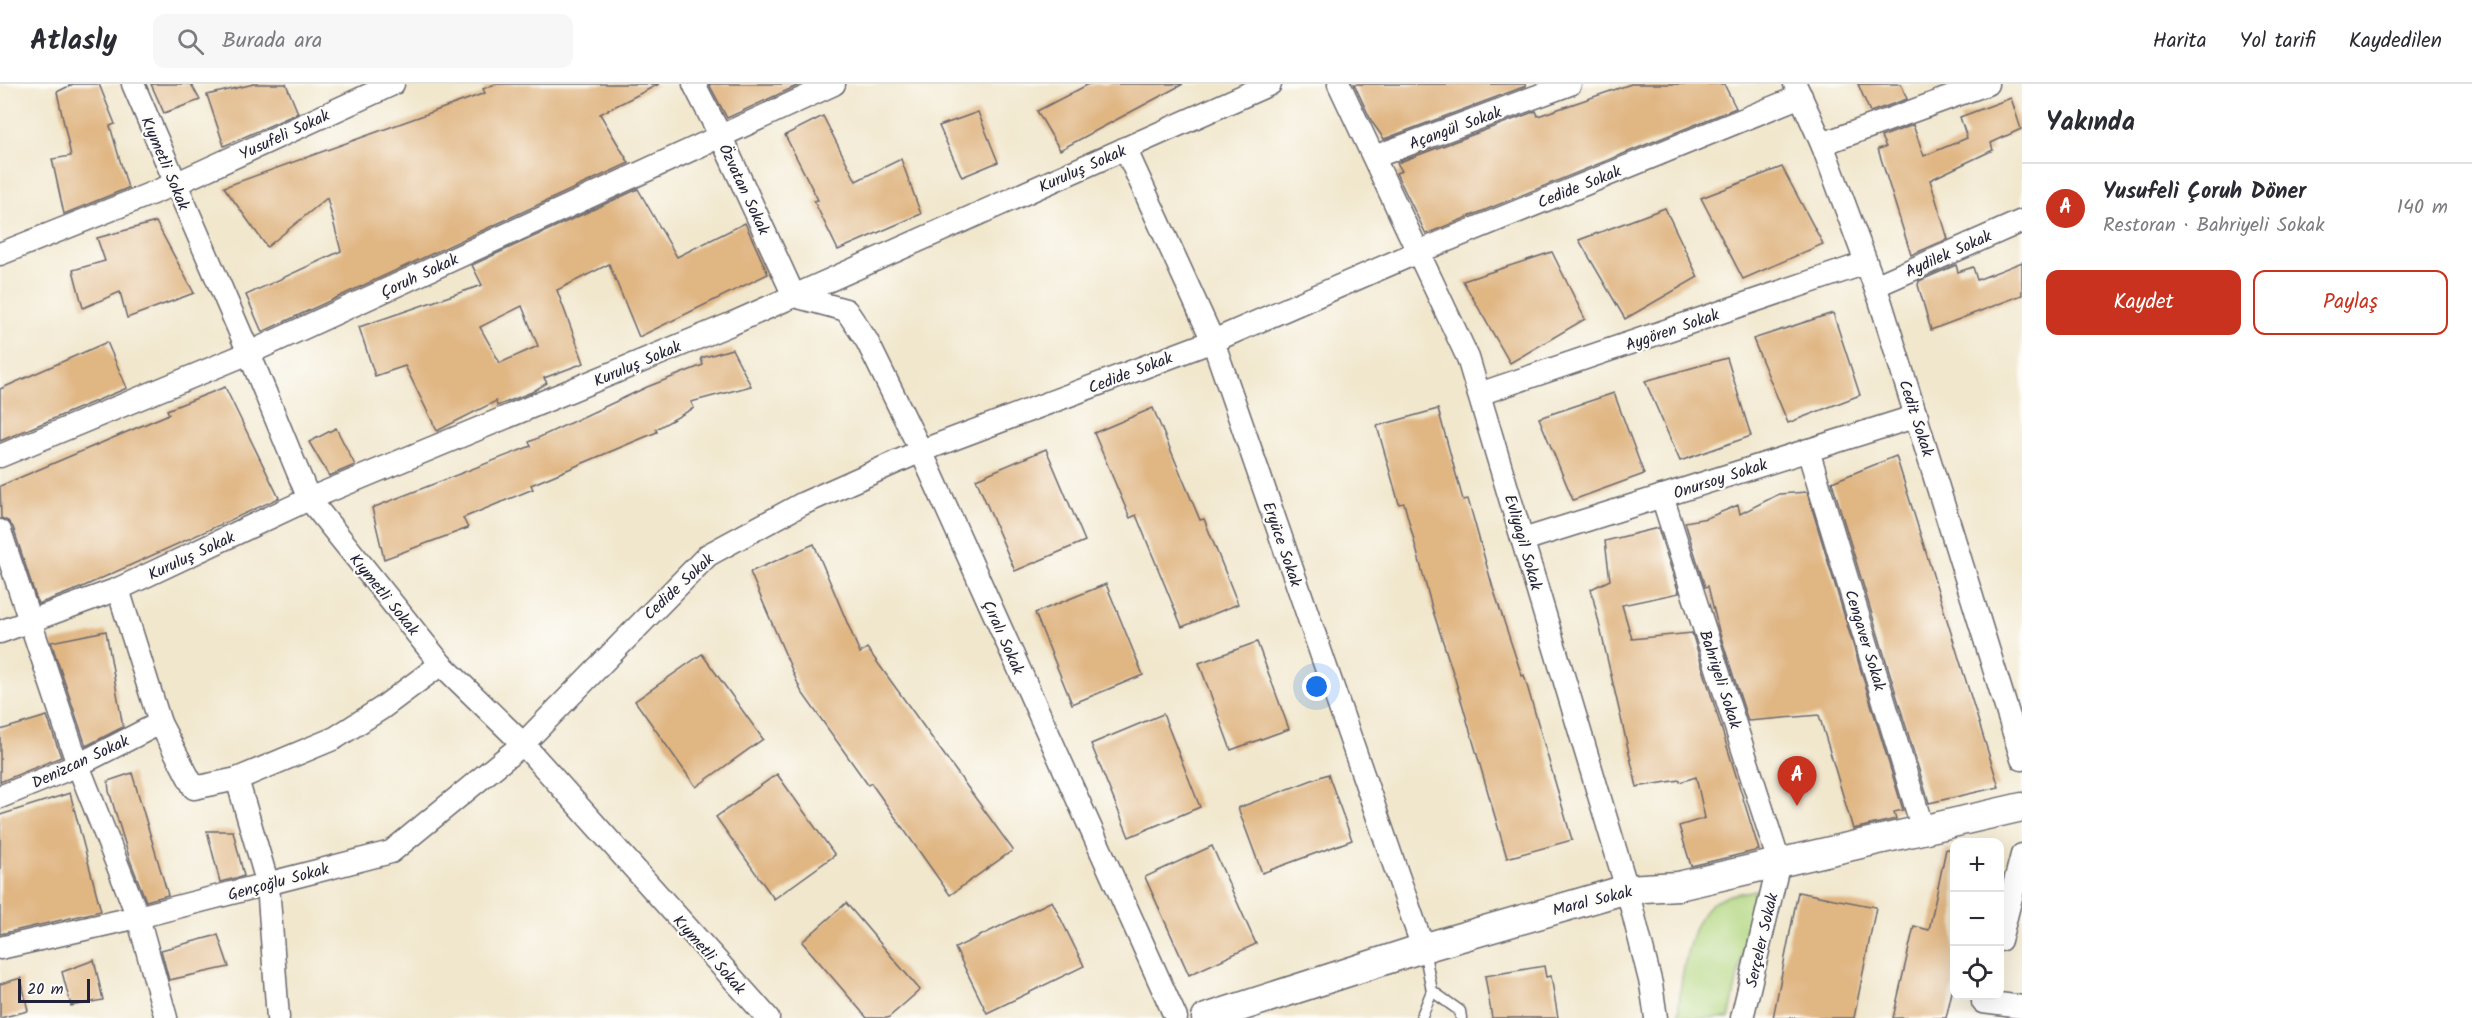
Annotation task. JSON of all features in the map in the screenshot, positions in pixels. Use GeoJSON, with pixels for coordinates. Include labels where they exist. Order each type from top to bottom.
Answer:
{"type":"FeatureCollection","features":[{"type":"Feature","properties":{"kind":"street","name":"Kıymetli Sokak"},"geometry":{"type":"LineString","coordinates":[[133,84],[309,499],[441,664],[523,744],[768,1018]]}},
{"type":"Feature","properties":{"kind":"street","name":"Yusufeli Sokak"},"geometry":{"type":"LineString","coordinates":[[0,254],[175,184],[393,84]]}},
{"type":"Feature","properties":{"kind":"street","name":"Özvatan Sokak"},"geometry":{"type":"LineString","coordinates":[[694,84],[721,137],[794,296]]}},
{"type":"Feature","properties":{"kind":"street","name":"Çoruh Sokak"},"geometry":{"type":"LineString","coordinates":[[0,456],[249,353],[834,84]]}},
{"type":"Feature","properties":{"kind":"street","name":"Kuruluş Sokak"},"geometry":{"type":"LineString","coordinates":[[0,633],[118,589],[309,499],[731,324],[1270,84]]}},
{"type":"Feature","properties":{"kind":"street","name":"Evliyagil Sokak"},"geometry":{"type":"LineString","coordinates":[[1339,84],[1467,358],[1627,889],[1651,984],[1656,1018]]}},
{"type":"Feature","properties":{"kind":"street","name":"Açangül Sokak"},"geometry":{"type":"LineString","coordinates":[[1374,157],[1570,84]]}},
{"type":"Feature","properties":{"kind":"street"},"geometry":{"type":"LineString","coordinates":[[1822,144],[1987,84]]}},
{"type":"Feature","properties":{"kind":"street","name":"Cedit Sokak"},"geometry":{"type":"LineString","coordinates":[[1798,90],[1822,144],[1875,286],[2022,759]]}},
{"type":"Feature","properties":{"kind":"street","name":"Cedide Sokak"},"geometry":{"type":"LineString","coordinates":[[523,744],[708,555],[802,504],[921,452],[1213,341],[1798,90]]}},
{"type":"Feature","properties":{"kind":"street","name":"Eryüce Sokak"},"geometry":{"type":"LineString","coordinates":[[1125,148],[1213,341],[1423,948]]}},
{"type":"Feature","properties":{"kind":"street","name":"Aydilek Sokak"},"geometry":{"type":"LineString","coordinates":[[1875,286],[2022,221]]}},
{"type":"Feature","properties":{"kind":"street","name":"Aygören Sokak"},"geometry":{"type":"LineString","coordinates":[[1479,394],[1866,263]]}},
{"type":"Feature","properties":{"kind":"street","name":"Çıralı Sokak"},"geometry":{"type":"LineString","coordinates":[[794,296],[846,310],[867,340],[921,452],[1176,1018]]}},
{"type":"Feature","properties":{"kind":"street","name":"Onursoy Sokak"},"geometry":{"type":"LineString","coordinates":[[1523,540],[1917,416]]}},
{"type":"Feature","properties":{"kind":"street","name":"Cengaver Sokak"},"geometry":{"type":"LineString","coordinates":[[1808,450],[1923,830]]}},
{"type":"Feature","properties":{"kind":"street","name":"Bahriyeli Sokak"},"geometry":{"type":"LineString","coordinates":[[1662,496],[1779,862]]}},
{"type":"Feature","properties":{"kind":"street"},"geometry":{"type":"LineString","coordinates":[[0,531],[78,765],[138,917],[166,1018]]}},
{"type":"Feature","properties":{"kind":"street"},"geometry":{"type":"LineString","coordinates":[[118,589],[160,723],[194,788],[237,779],[334,738],[382,708],[441,664]]}},
{"type":"Feature","properties":{"kind":"street","name":"Denizcan Sokak"},"geometry":{"type":"LineString","coordinates":[[0,796],[78,765],[160,723]]}},
{"type":"Feature","properties":{"kind":"street","name":"Gençoğlu Sokak"},"geometry":{"type":"LineString","coordinates":[[0,948],[138,917],[391,852],[523,744]]}},
{"type":"Feature","properties":{"kind":"street"},"geometry":{"type":"LineString","coordinates":[[237,779],[268,885],[278,1018]]}},
{"type":"Feature","properties":{"kind":"street","name":"Maral Sokak"},"geometry":{"type":"LineString","coordinates":[[1206,1018],[1423,948],[1627,889],[1678,886],[2022,807]]}},
{"type":"Feature","properties":{"kind":"street"},"geometry":{"type":"LineString","coordinates":[[2004,925],[2022,855]]}},
{"type":"Feature","properties":{"kind":"street","name":"Serçeler Sokak"},"geometry":{"type":"LineString","coordinates":[[1742,1018],[1779,862]]}},
{"type":"Feature","properties":{"kind":"street"},"geometry":{"type":"LineString","coordinates":[[1982,1005],[2022,1006]]}},
{"type":"Feature","properties":{"kind":"lane"},"geometry":{"type":"LineString","coordinates":[[1421,1018],[1432,991],[1423,948]]}},
{"type":"Feature","properties":{"kind":"lane"},"geometry":{"type":"LineString","coordinates":[[1432,991],[1460,1011],[1461,1018]]}},
{"type":"Feature","properties":{"kind":"green space"},"geometry":{"type":"Polygon","coordinates":[[[1756,890],[1729,1018],[1679,1018],[1680,992],[1686,960],[1701,916],[1718,900],[1756,890]]]}},
{"type":"Feature","properties":{"kind":"building"},"geometry":{"type":"Polygon","coordinates":[[[73,84],[99,84],[115,124],[110,126],[128,188],[64,214],[52,159],[71,156],[57,92],[73,84]]]}},
{"type":"Feature","properties":{"kind":"building"},"geometry":{"type":"Polygon","coordinates":[[[151,84],[191,84],[200,100],[164,113],[151,84]]]}},
{"type":"Feature","properties":{"kind":"building"},"geometry":{"type":"Polygon","coordinates":[[[254,84],[286,84],[298,113],[224,146],[207,95],[254,84]]]}},
{"type":"Feature","properties":{"kind":"building"},"geometry":{"type":"Polygon","coordinates":[[[495,84],[659,84],[600,114],[629,163],[262,332],[246,295],[341,251],[327,198],[267,247],[224,187],[485,93],[483,89],[495,84]]]}},
{"type":"Feature","properties":{"kind":"building"},"geometry":{"type":"Polygon","coordinates":[[[709,84],[801,84],[727,118],[709,84]]]}},
{"type":"Feature","properties":{"kind":"building"},"geometry":{"type":"Polygon","coordinates":[[[1089,84],[1183,84],[1060,150],[1037,111],[1089,84]]]}},
{"type":"Feature","properties":{"kind":"building"},"geometry":{"type":"Polygon","coordinates":[[[1354,84],[1526,84],[1526,86],[1384,139],[1372,122],[1354,84]]]}},
{"type":"Feature","properties":{"kind":"building"},"geometry":{"type":"Polygon","coordinates":[[[1631,84],[1724,84],[1736,108],[1426,234],[1396,173],[1402,171],[1397,163],[1536,111],[1538,116],[1631,84]]]}},
{"type":"Feature","properties":{"kind":"building"},"geometry":{"type":"Polygon","coordinates":[[[1858,84],[1901,84],[1907,99],[1870,112],[1858,84]]]}},
{"type":"Feature","properties":{"kind":"building"},"geometry":{"type":"Polygon","coordinates":[[[2011,98],[2021,129],[1991,143],[1993,150],[1930,180],[1948,239],[1911,255],[1878,149],[1886,147],[1881,137],[1913,125],[1924,156],[1967,138],[1960,117],[2011,98]]]}},
{"type":"Feature","properties":{"kind":"building"},"geometry":{"type":"Polygon","coordinates":[[[978,112],[998,162],[962,177],[939,126],[978,112]]]}},
{"type":"Feature","properties":{"kind":"building"},"geometry":{"type":"Polygon","coordinates":[[[823,116],[856,181],[901,159],[921,214],[838,250],[814,201],[818,200],[785,135],[823,116]]]}},
{"type":"Feature","properties":{"kind":"building"},"geometry":{"type":"Polygon","coordinates":[[[1782,167],[1823,244],[1743,279],[1701,198],[1782,167]]]}},
{"type":"Feature","properties":{"kind":"building"},"geometry":{"type":"Polygon","coordinates":[[[638,189],[677,257],[745,223],[768,274],[639,337],[609,264],[557,290],[584,363],[544,378],[547,383],[532,392],[497,406],[496,401],[437,431],[405,366],[375,376],[359,327],[482,285],[472,265],[638,189]],[[522,306],[480,327],[500,363],[538,346],[522,306]]]}},
{"type":"Feature","properties":{"kind":"building"},"geometry":{"type":"Polygon","coordinates":[[[1665,208],[1698,277],[1625,319],[1579,240],[1665,208]]]}},
{"type":"Feature","properties":{"kind":"building"},"geometry":{"type":"Polygon","coordinates":[[[156,222],[194,293],[127,318],[120,292],[83,308],[73,270],[105,261],[97,238],[156,222]]]}},
{"type":"Feature","properties":{"kind":"building"},"geometry":{"type":"Polygon","coordinates":[[[1552,252],[1585,319],[1510,363],[1463,281],[1552,252]]]}},
{"type":"Feature","properties":{"kind":"building"},"geometry":{"type":"Polygon","coordinates":[[[2022,262],[2022,295],[1931,330],[1918,285],[1919,281],[1956,265],[1958,272],[1973,267],[1977,280],[2022,262]]]}},
{"type":"Feature","properties":{"kind":"building"},"geometry":{"type":"Polygon","coordinates":[[[1833,313],[1860,395],[1788,423],[1753,339],[1833,313]]]}},
{"type":"Feature","properties":{"kind":"building"},"geometry":{"type":"Polygon","coordinates":[[[107,342],[127,388],[0,441],[0,389],[107,342]]]}},
{"type":"Feature","properties":{"kind":"building"},"geometry":{"type":"Polygon","coordinates":[[[732,349],[751,386],[691,402],[694,408],[656,429],[657,432],[531,485],[533,489],[463,518],[468,528],[384,559],[372,508],[531,446],[529,442],[647,387],[703,365],[701,358],[732,349]]]}},
{"type":"Feature","properties":{"kind":"building"},"geometry":{"type":"Polygon","coordinates":[[[1727,358],[1751,436],[1680,461],[1645,381],[1727,358]]]}},
{"type":"Feature","properties":{"kind":"building"},"geometry":{"type":"Polygon","coordinates":[[[225,387],[279,498],[80,588],[38,604],[13,527],[1,518],[0,486],[169,414],[167,410],[225,387]]]}},
{"type":"Feature","properties":{"kind":"building"},"geometry":{"type":"Polygon","coordinates":[[[1614,393],[1644,474],[1573,500],[1539,418],[1614,393]]]}},
{"type":"Feature","properties":{"kind":"building"},"geometry":{"type":"Polygon","coordinates":[[[1153,408],[1200,520],[1204,519],[1238,604],[1182,627],[1136,515],[1130,518],[1094,433],[1153,408]]]}},
{"type":"Feature","properties":{"kind":"building"},"geometry":{"type":"Polygon","coordinates":[[[1438,409],[1463,500],[1468,499],[1493,588],[1522,676],[1524,675],[1572,840],[1507,858],[1432,608],[1404,503],[1399,504],[1377,426],[1438,409]]]}},
{"type":"Feature","properties":{"kind":"building"},"geometry":{"type":"Polygon","coordinates":[[[336,428],[355,465],[329,476],[309,442],[336,428]]]}},
{"type":"Feature","properties":{"kind":"building"},"geometry":{"type":"Polygon","coordinates":[[[1046,449],[1085,541],[1015,571],[976,479],[1046,449]]]}},
{"type":"Feature","properties":{"kind":"building"},"geometry":{"type":"Polygon","coordinates":[[[1896,456],[1999,787],[1929,803],[1832,482],[1896,456]]]}},
{"type":"Feature","properties":{"kind":"building"},"geometry":{"type":"Polygon","coordinates":[[[1807,492],[1903,810],[1894,812],[1896,819],[1853,829],[1819,715],[1748,721],[1719,631],[1708,586],[1705,587],[1685,522],[1707,518],[1738,505],[1740,514],[1779,494],[1807,492]]]}},
{"type":"Feature","properties":{"kind":"building"},"geometry":{"type":"Polygon","coordinates":[[[1658,528],[1679,593],[1622,605],[1632,639],[1692,633],[1759,850],[1691,866],[1679,826],[1705,818],[1696,777],[1680,782],[1680,780],[1637,787],[1591,589],[1610,580],[1605,541],[1658,528]]]}},
{"type":"Feature","properties":{"kind":"building"},"geometry":{"type":"Polygon","coordinates":[[[814,544],[860,653],[867,648],[1013,850],[950,895],[871,783],[868,785],[801,691],[750,572],[814,544]]]}},
{"type":"Feature","properties":{"kind":"building"},"geometry":{"type":"Polygon","coordinates":[[[1106,584],[1143,675],[1072,704],[1035,613],[1106,584]]]}},
{"type":"Feature","properties":{"kind":"building"},"geometry":{"type":"Polygon","coordinates":[[[106,631],[123,727],[86,746],[51,642],[106,631]]]}},
{"type":"Feature","properties":{"kind":"building"},"geometry":{"type":"Polygon","coordinates":[[[1257,642],[1289,729],[1231,750],[1199,663],[1257,642]]]}},
{"type":"Feature","properties":{"kind":"building"},"geometry":{"type":"Polygon","coordinates":[[[702,654],[763,739],[696,787],[635,701],[702,654]]]}},
{"type":"Feature","properties":{"kind":"building"},"geometry":{"type":"Polygon","coordinates":[[[1163,714],[1200,807],[1129,837],[1091,744],[1163,714]]]}},
{"type":"Feature","properties":{"kind":"building"},"geometry":{"type":"Polygon","coordinates":[[[47,716],[61,757],[0,782],[0,730],[47,716]]]}},
{"type":"Feature","properties":{"kind":"building"},"geometry":{"type":"Polygon","coordinates":[[[132,773],[168,895],[146,901],[130,860],[109,791],[108,781],[132,773]]]}},
{"type":"Feature","properties":{"kind":"building"},"geometry":{"type":"Polygon","coordinates":[[[777,774],[835,855],[774,899],[716,817],[777,774]]]}},
{"type":"Feature","properties":{"kind":"building"},"geometry":{"type":"Polygon","coordinates":[[[1328,774],[1352,840],[1262,873],[1238,808],[1328,774]]]}},
{"type":"Feature","properties":{"kind":"building"},"geometry":{"type":"Polygon","coordinates":[[[70,793],[101,911],[0,934],[0,815],[70,793]]]}},
{"type":"Feature","properties":{"kind":"building"},"geometry":{"type":"Polygon","coordinates":[[[207,831],[233,831],[244,876],[220,882],[207,831]]]}},
{"type":"Feature","properties":{"kind":"building"},"geometry":{"type":"Polygon","coordinates":[[[1212,846],[1256,944],[1189,975],[1145,877],[1212,846]]]}},
{"type":"Feature","properties":{"kind":"building"},"geometry":{"type":"Polygon","coordinates":[[[1946,849],[1950,850],[1950,1000],[1946,1018],[1893,1018],[1914,926],[1929,930],[1946,849]]]}},
{"type":"Feature","properties":{"kind":"building"},"geometry":{"type":"Polygon","coordinates":[[[1798,892],[1876,907],[1854,1018],[1773,1018],[1798,892]]]}},
{"type":"Feature","properties":{"kind":"building"},"geometry":{"type":"Polygon","coordinates":[[[1052,901],[1084,966],[987,1013],[955,948],[1052,901]]]}},
{"type":"Feature","properties":{"kind":"building"},"geometry":{"type":"Polygon","coordinates":[[[846,903],[920,990],[888,1018],[867,1018],[802,942],[846,903]]]}},
{"type":"Feature","properties":{"kind":"building"},"geometry":{"type":"Polygon","coordinates":[[[218,935],[229,967],[169,980],[161,950],[218,935]]]}},
{"type":"Feature","properties":{"kind":"building"},"geometry":{"type":"Polygon","coordinates":[[[94,960],[103,1000],[71,1006],[62,972],[94,960]]]}},
{"type":"Feature","properties":{"kind":"building"},"geometry":{"type":"Polygon","coordinates":[[[1544,966],[1546,977],[1551,976],[1558,1018],[1492,1018],[1485,976],[1544,966]]]}},
{"type":"Feature","properties":{"kind":"building"},"geometry":{"type":"Polygon","coordinates":[[[21,978],[28,1011],[0,1018],[0,984],[21,978]]]}},
{"type":"Feature","properties":{"kind":"place","name":"Yusufeli Çoruh Döner"},"geometry":{"type":"Point","coordinates":[1797,806]}}]}
